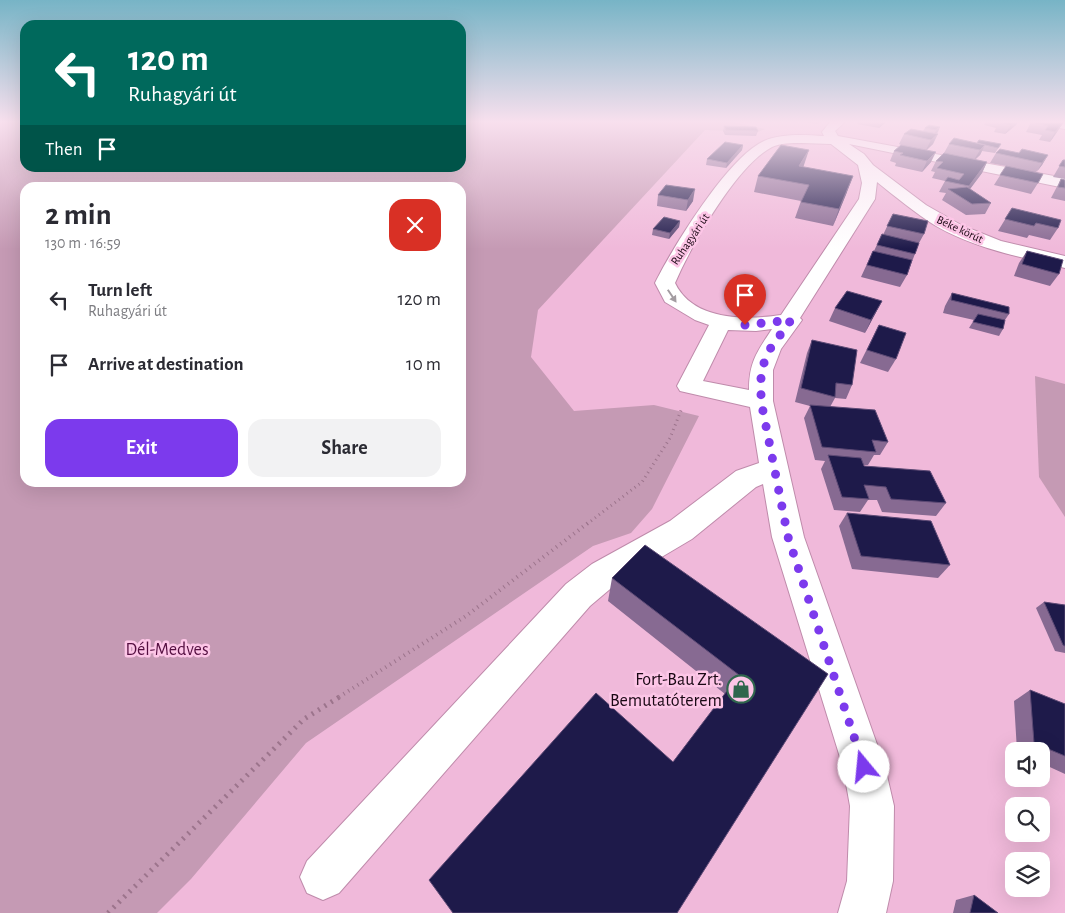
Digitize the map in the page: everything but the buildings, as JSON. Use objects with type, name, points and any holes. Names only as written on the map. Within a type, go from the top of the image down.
[{"type":"street","name":"Ruhagyári út","points":[[746,164],[726,186],[671,267],[665,283],[672,298],[694,313],[720,322],[756,325],[791,320]]},
{"type":"street","points":[[862,913],[870,881],[872,806],[864,767],[788,537],[761,401],[761,370],[770,349],[791,320],[867,199],[869,189],[865,164]]},
{"type":"street","points":[[965,164],[1065,183]]},
{"type":"street","name":"Béke körút","points":[[867,168],[934,217],[954,229],[1016,251],[1065,262]]},
{"type":"street","points":[[720,322],[689,386],[761,401]]},
{"type":"street","points":[[323,877],[578,595],[604,574],[682,530],[746,479],[773,469]]},
{"type":"path","points":[[108,913],[304,719],[466,616],[642,482],[670,438],[689,386]]},
{"type":"green space","name":"Dél-Medves","points":[[0,164],[20,164],[20,172],[466,172],[466,164],[674,164],[538,310],[531,357],[574,411],[654,405],[699,416],[652,509],[631,533],[593,546],[306,743],[191,879],[157,913],[0,913]]},
{"type":"green space","points":[[1035,376],[1065,384],[1065,517],[1039,477]]},
{"type":"place","name":"Fort-Bau Zrt. Bemutatóterem","points":[[741,689]]},
{"type":"route","points":[[745,325],[791,320],[770,349],[761,370],[761,401],[788,537],[805,592],[835,674],[864,767]]}]
